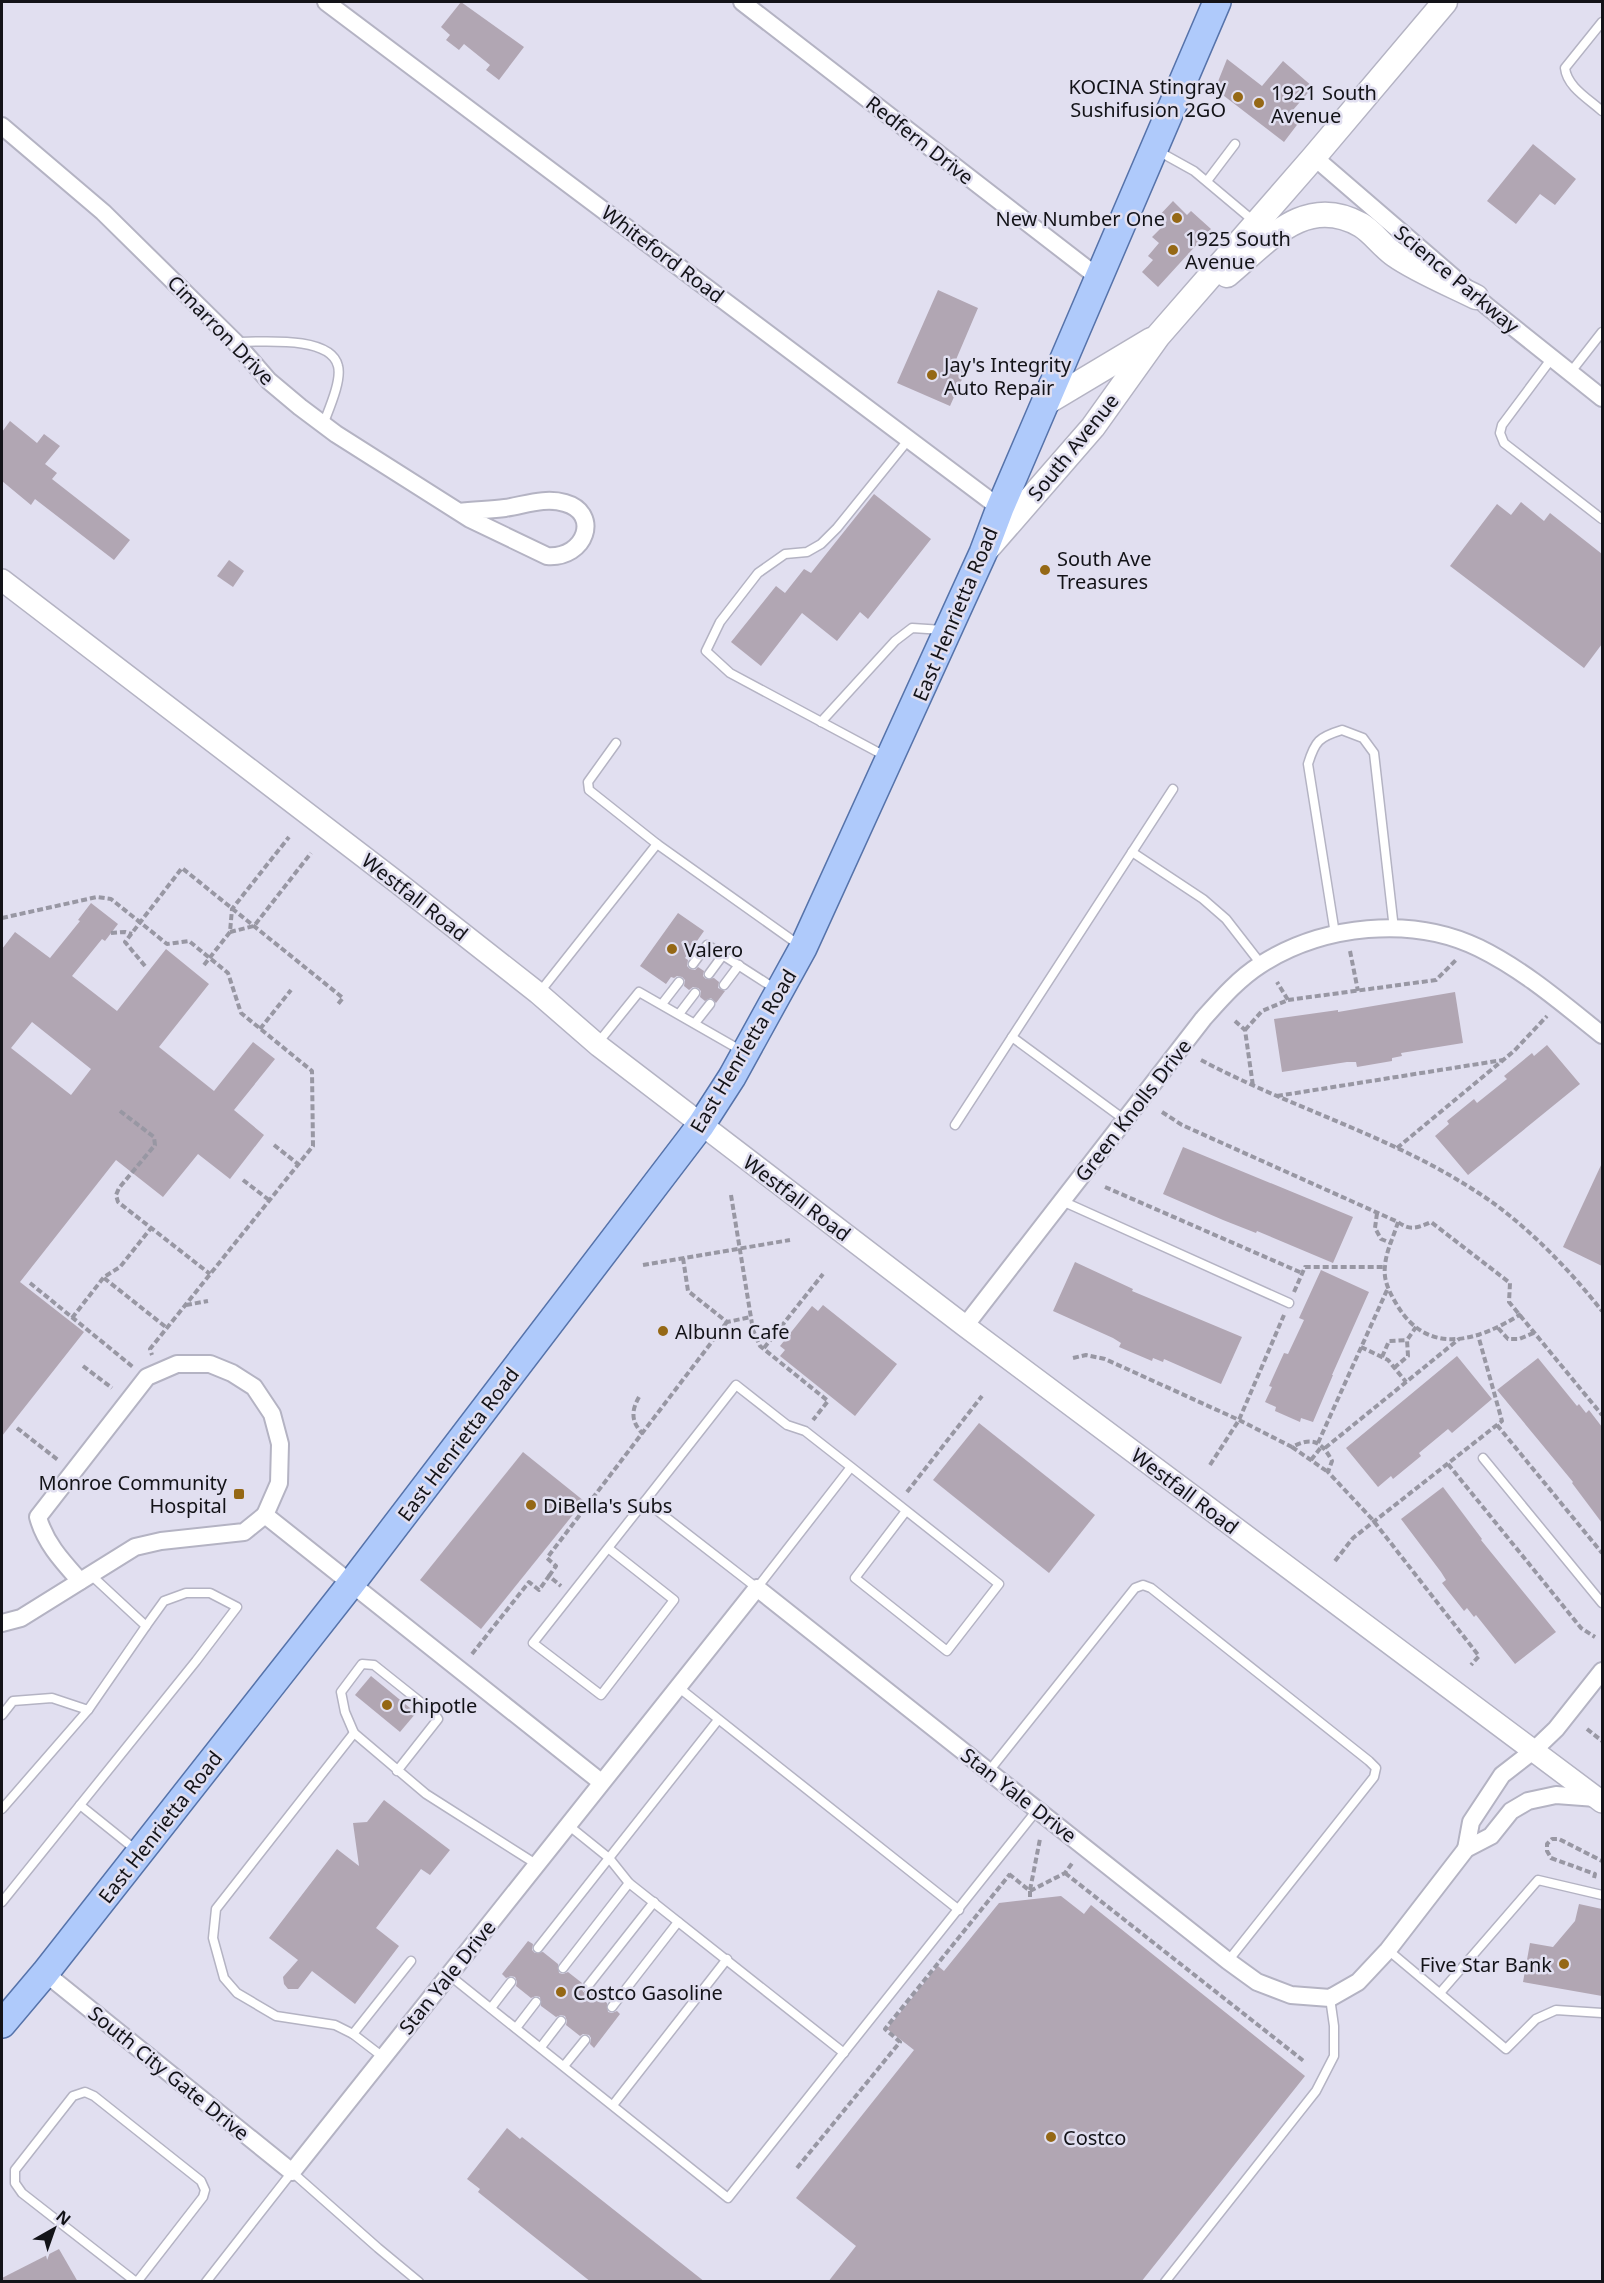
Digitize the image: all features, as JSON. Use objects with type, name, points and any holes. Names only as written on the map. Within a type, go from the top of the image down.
[{"type":"main road","name":"East Henrietta Road","points":[[2,2024],[45,1973],[351,1584],[701,1125],[745,1052],[803,948],[949,630],[1217,2]]},
{"type":"main road","name":"South Avenue","points":[[983,553],[1093,428],[1164,329],[1314,157],[1444,2]]},
{"type":"main road","points":[[1164,329],[1284,225],[1315,214],[1332,213],[1361,225],[1395,256],[1476,297]]},
{"type":"main road","name":"South Avenue","points":[[1044,404],[1164,329]]},
{"type":"street","name":"Whiteford Road","points":[[326,2],[1000,508]]},
{"type":"street","name":"Redfern Drive","points":[[742,2],[1099,278]]},
{"type":"street","name":"Cimarron Drive","points":[[2,126],[103,212],[235,342],[269,381],[323,424],[459,512],[547,556],[560,557],[571,552],[578,546],[585,534],[585,524],[581,513],[573,506],[563,502],[538,502],[505,508],[459,512]]},
{"type":"street","name":"Science Parkway","points":[[1314,157],[1476,297],[1602,398]]},
{"type":"street","name":"Westfall Road","points":[[2,580],[398,883],[701,1125],[965,1326],[1599,1800]]},
{"type":"street","name":"Green Knolls Drive","points":[[965,1326],[1203,1019],[1228,991],[1261,964],[1291,948],[1335,934],[1376,928],[1416,929],[1451,936],[1479,947],[1510,965],[1602,1035]]},
{"type":"street","points":[[2,1623],[21,1618],[86,1578],[135,1547],[161,1541],[244,1532],[266,1515],[279,1483],[280,1444],[272,1414],[254,1387],[232,1373],[210,1364],[177,1364],[147,1377],[38,1517],[42,1532],[63,1563],[86,1578]]},
{"type":"street","points":[[266,1515],[601,1782]]},
{"type":"street","name":"Stan Yale Drive","points":[[292,2172],[757,1588],[1257,1982],[1291,1995],[1330,1998]]},
{"type":"street","points":[[1466,1849],[1471,1822],[1502,1775],[1533,1751],[1556,1729],[1602,1671]]},
{"type":"street","points":[[1330,1998],[1358,1982],[1388,1950],[1466,1849],[1491,1836],[1511,1811],[1528,1801],[1556,1796],[1599,1800]]},
{"type":"street","name":"South City Gate Drive","points":[[45,1973],[292,2172]]},
{"type":"lane","points":[[1602,22],[1565,68],[1566,76],[1571,83],[1602,111]]},
{"type":"lane","points":[[1207,182],[1234,144]]},
{"type":"lane","points":[[1154,149],[1194,171],[1256,223]]},
{"type":"lane","points":[[1570,373],[1602,332]]},
{"type":"lane","points":[[235,342],[296,342],[315,346],[328,352],[338,367],[338,378],[323,424]]},
{"type":"lane","points":[[1552,358],[1502,425],[1500,433],[1504,444],[1602,519]]},
{"type":"lane","points":[[891,759],[730,672],[706,651],[720,622],[758,573],[785,554],[807,552],[821,544],[909,439]]},
{"type":"lane","points":[[821,722],[895,641],[912,628],[949,630]]},
{"type":"lane","points":[[1335,934],[1308,764],[1313,747],[1323,736],[1342,729],[1363,738],[1374,753],[1394,929]]},
{"type":"lane","points":[[616,743],[588,782],[590,790],[657,844],[803,948]]},
{"type":"lane","points":[[955,1125],[1173,789]]},
{"type":"lane","points":[[538,993],[657,844]]},
{"type":"lane","points":[[1132,852],[1203,899],[1226,920],[1261,964]]},
{"type":"lane","points":[[693,963],[707,945],[780,992]]},
{"type":"lane","points":[[709,974],[723,955]]},
{"type":"lane","points":[[724,985],[739,965]]},
{"type":"lane","points":[[662,1004],[679,982]]},
{"type":"lane","points":[[597,1044],[639,992],[745,1052]]},
{"type":"lane","points":[[679,1014],[694,993]]},
{"type":"lane","points":[[695,1023],[710,1004]]},
{"type":"lane","points":[[1012,1037],[1125,1120]]},
{"type":"lane","points":[[1062,1201],[1289,1302]]},
{"type":"lane","points":[[608,1548],[674,1600],[601,1695],[533,1643],[571,1594],[736,1386],[787,1425],[805,1431],[999,1584],[947,1651],[855,1578],[906,1511]]},
{"type":"lane","points":[[1484,1458],[1602,1603]]},
{"type":"lane","points":[[645,1501],[757,1588],[851,1467]]},
{"type":"lane","points":[[86,1578],[146,1626]]},
{"type":"lane","points":[[989,1771],[1135,1588],[1143,1585],[1151,1588],[1342,1739],[1376,1768],[1374,1776],[1228,1961]]},
{"type":"lane","points":[[2,1809],[88,1710],[164,1601],[186,1593],[210,1593],[237,1607],[2,1902]]},
{"type":"lane","points":[[398,1771],[438,1719],[433,1712],[374,1665],[362,1665],[341,1692],[345,1712],[354,1733],[398,1771],[426,1794],[536,1864]]},
{"type":"lane","points":[[678,1687],[959,1910]]},
{"type":"lane","points":[[2,1715],[13,1701],[52,1698],[88,1710]]},
{"type":"lane","points":[[538,1948],[718,1720]]},
{"type":"lane","points":[[354,1733],[216,1909],[213,1938],[224,1978],[237,1994],[276,2016],[335,2025],[353,2034],[383,2057]]},
{"type":"lane","points":[[80,1805],[139,1853]]},
{"type":"lane","points":[[449,1975],[728,2198],[1037,1810]]},
{"type":"lane","points":[[567,1825],[609,1858],[629,1883],[844,2053]]},
{"type":"lane","points":[[1440,1993],[1538,1880],[1602,1895]]},
{"type":"lane","points":[[563,1968],[629,1883]]},
{"type":"lane","points":[[587,1988],[654,1902]]},
{"type":"lane","points":[[612,2007],[678,1922]]},
{"type":"lane","points":[[1388,1950],[1506,2049],[1536,2019],[1556,2010],[1602,2013]]},
{"type":"lane","points":[[613,2105],[727,1959]]},
{"type":"lane","points":[[353,2034],[411,1961]]},
{"type":"lane","points":[[491,2008],[512,1982]]},
{"type":"lane","points":[[1165,2282],[1316,2091],[1334,2056],[1334,2026],[1330,1998]]},
{"type":"lane","points":[[516,2028],[536,2002]]},
{"type":"lane","points":[[540,2047],[561,2021]]},
{"type":"lane","points":[[564,2066],[585,2040]]},
{"type":"lane","points":[[85,2092],[94,2096],[201,2181],[205,2190],[203,2197],[136,2282],[22,2193],[15,2183],[15,2170],[73,2096],[85,2092]]},
{"type":"lane","points":[[206,2282],[292,2172],[419,2282]]},
{"type":"path","points":[[204,965],[230,932],[232,909],[289,837]]},
{"type":"path","points":[[230,932],[254,926],[311,854]]},
{"type":"path","points":[[145,966],[125,942],[182,867],[343,998],[338,1004]]},
{"type":"path","points":[[2,918],[97,897],[111,899],[167,944],[189,941],[228,973],[241,1013],[312,1071],[313,1146],[150,1348],[152,1356]]},
{"type":"path","points":[[111,933],[132,934]]},
{"type":"path","points":[[1350,951],[1358,991]]},
{"type":"path","points":[[1245,1030],[1262,1011],[1288,1000],[1436,980],[1457,958]]},
{"type":"path","points":[[1277,982],[1288,1000]]},
{"type":"path","points":[[260,1029],[291,990]]},
{"type":"path","points":[[1398,1148],[1503,1060],[1547,1016]]},
{"type":"path","points":[[1235,1021],[1245,1030],[1253,1087]]},
{"type":"path","points":[[1201,1060],[1253,1087],[1398,1148],[1478,1192],[1512,1219],[1576,1278],[1602,1311]]},
{"type":"path","points":[[1276,1096],[1503,1060]]},
{"type":"path","points":[[120,1110],[154,1137],[155,1145],[116,1195],[118,1202],[210,1274]]},
{"type":"path","points":[[1162,1112],[1182,1125],[1398,1222],[1406,1228],[1418,1228],[1431,1222],[1510,1282],[1509,1302],[1602,1415]]},
{"type":"path","points":[[274,1144],[298,1164]]},
{"type":"path","points":[[243,1180],[269,1200]]},
{"type":"path","points":[[1106,1187],[1302,1273]]},
{"type":"path","points":[[731,1195],[753,1330],[764,1348],[828,1401],[814,1419],[824,1425]]},
{"type":"path","points":[[1377,1213],[1375,1228],[1381,1239],[1391,1243]]},
{"type":"path","points":[[1398,1222],[1384,1267],[1387,1289],[1405,1319],[1432,1336],[1450,1340],[1478,1335],[1498,1328],[1521,1314]]},
{"type":"path","points":[[72,1318],[104,1277],[120,1267],[150,1228]]},
{"type":"path","points":[[643,1265],[790,1240]]},
{"type":"path","points":[[683,1258],[688,1291],[727,1322]]},
{"type":"path","points":[[1210,1465],[1239,1420],[1305,1267],[1384,1267]]},
{"type":"path","points":[[764,1348],[823,1274]]},
{"type":"path","points":[[104,1277],[167,1328]]},
{"type":"path","points":[[30,1283],[134,1367]]},
{"type":"path","points":[[1311,1460],[1322,1445],[1387,1289]]},
{"type":"path","points":[[185,1305],[208,1301]]},
{"type":"path","points":[[472,1654],[529,1582],[539,1590],[556,1566],[547,1558],[727,1322],[751,1317]]},
{"type":"path","points":[[1394,1368],[1408,1356],[1407,1340],[1416,1327]]},
{"type":"path","points":[[1498,1328],[1508,1339],[1519,1339],[1536,1332]]},
{"type":"path","points":[[1335,1561],[1353,1538],[1373,1521],[1502,1421],[1478,1335]]},
{"type":"path","points":[[1292,1447],[1302,1443],[1322,1445],[1460,1339]]},
{"type":"path","points":[[1382,1357],[1389,1341],[1407,1340]]},
{"type":"path","points":[[1361,1347],[1388,1360],[1406,1382]]},
{"type":"path","points":[[1073,1358],[1086,1355],[1105,1359],[1239,1420],[1292,1447],[1328,1472],[1373,1521],[1479,1656],[1471,1665]]},
{"type":"path","points":[[83,1366],[112,1388]]},
{"type":"path","points":[[899,1485],[907,1492],[982,1396]]},
{"type":"path","points":[[639,1397],[634,1406],[633,1416],[635,1427],[643,1434]]},
{"type":"path","points":[[1497,1425],[1602,1553]]},
{"type":"path","points":[[17,1428],[57,1460]]},
{"type":"path","points":[[1322,1445],[1332,1461],[1328,1472]]},
{"type":"path","points":[[1448,1464],[1581,1628],[1595,1637]]},
{"type":"path","points":[[549,1576],[571,1594]]},
{"type":"path","points":[[1587,1729],[1602,1741]]},
{"type":"path","points":[[1030,1899],[1040,1839]]},
{"type":"path","points":[[1592,1893],[1594,1874],[1551,1858],[1547,1851],[1547,1844],[1552,1839],[1559,1839],[1602,1861]]},
{"type":"path","points":[[1030,1891],[1065,1873],[1085,1847]]},
{"type":"path","points":[[996,1863],[1030,1891]]},
{"type":"path","points":[[1065,1873],[1305,2062]]},
{"type":"path","points":[[798,2168],[900,2042],[885,2029],[1010,1874]]},
{"type":"building","points":[[461,2],[524,47],[499,80],[486,70],[490,65],[464,44],[459,50],[446,40],[450,35],[441,27]]},
{"type":"building","name":"1921 South Avenue","points":[[1227,59],[1262,86],[1283,61],[1313,87],[1293,110],[1303,117],[1284,142],[1215,89]]},
{"type":"building","points":[[1533,144],[1576,179],[1555,205],[1540,194],[1516,224],[1487,201]]},
{"type":"building","name":"1925 South Avenue","points":[[1173,201],[1187,215],[1191,211],[1211,229],[1158,287],[1142,272],[1153,260],[1148,256],[1159,243],[1152,237],[1164,225],[1157,218]]},
{"type":"building","points":[[938,290],[978,308],[955,362],[967,368],[950,406],[897,383]]},
{"type":"building","points":[[10,421],[37,443],[44,434],[60,446],[45,464],[57,473],[52,479],[130,540],[114,560],[35,499],[31,505],[2,481],[2,432]]},
{"type":"building","points":[[874,494],[931,539],[868,619],[860,612],[837,641],[802,613],[761,666],[731,642],[776,586],[785,593],[804,569],[811,573]]},
{"type":"building","points":[[1521,502],[1544,521],[1550,513],[1602,554],[1602,644],[1584,668],[1450,566],[1497,504],[1511,515]]},
{"type":"building","points":[[229,560],[244,571],[233,587],[217,576]]},
{"type":"building","points":[[91,903],[118,924],[105,941],[102,939],[72,976],[117,1011],[166,949],[209,984],[159,1047],[214,1091],[253,1042],[275,1059],[234,1110],[264,1135],[230,1179],[198,1154],[163,1197],[116,1160],[20,1282],[84,1332],[2,1436],[2,949],[15,932],[50,958],[80,921],[78,920]],"holes":[[[32,1022],[91,1069],[71,1095],[11,1048]]]},
{"type":"building","name":"Valero","points":[[678,913],[704,931],[685,958],[688,960],[687,966],[690,969],[695,970],[698,967],[704,971],[703,976],[706,979],[714,978],[719,982],[718,988],[725,991],[716,1003],[711,998],[705,1001],[700,997],[701,991],[698,988],[693,987],[689,990],[684,986],[685,980],[682,977],[671,977],[666,984],[640,966]]},
{"type":"building","points":[[1455,992],[1463,1043],[1401,1053],[1402,1056],[1392,1058],[1392,1061],[1357,1067],[1356,1062],[1347,1062],[1282,1072],[1274,1019],[1338,1010],[1338,1012]]},
{"type":"building","points":[[1547,1045],[1580,1084],[1468,1175],[1435,1136],[1449,1124],[1447,1121],[1474,1099],[1477,1103],[1507,1079],[1504,1076],[1532,1053],[1534,1056]]},
{"type":"building","points":[[1183,1147],[1353,1217],[1333,1263],[1163,1194]]},
{"type":"building","points":[[1602,1163],[1602,1266],[1563,1247]]},
{"type":"building","points":[[1075,1262],[1133,1289],[1132,1291],[1242,1337],[1221,1384],[1164,1359],[1163,1362],[1153,1358],[1152,1361],[1119,1347],[1121,1343],[1113,1338],[1053,1311]]},
{"type":"building","points":[[1321,1270],[1369,1292],[1313,1422],[1301,1418],[1300,1422],[1275,1411],[1276,1407],[1265,1402],[1272,1387],[1269,1386],[1284,1353],[1288,1354],[1304,1320],[1299,1318]]},
{"type":"building","points":[[823,1305],[897,1364],[855,1416],[780,1356],[785,1350],[780,1346],[812,1306],[818,1311]]},
{"type":"building","points":[[1457,1356],[1492,1399],[1452,1433],[1448,1429],[1419,1453],[1421,1456],[1393,1479],[1391,1476],[1378,1487],[1346,1448]]},
{"type":"building","points":[[1538,1358],[1577,1406],[1579,1404],[1586,1413],[1589,1410],[1602,1427],[1602,1523],[1573,1482],[1497,1390]]},
{"type":"building","points":[[979,1423],[1095,1515],[1049,1573],[933,1480]]},
{"type":"building","points":[[523,1452],[584,1501],[481,1629],[420,1580]]},
{"type":"building","points":[[1443,1487],[1481,1540],[1556,1632],[1515,1664],[1476,1615],[1474,1617],[1467,1608],[1464,1611],[1442,1583],[1446,1580],[1441,1572],[1401,1519]]},
{"type":"building","name":"Chipotle","points":[[371,1676],[416,1713],[400,1732],[355,1695]]},
{"type":"building","points":[[384,1800],[450,1850],[430,1875],[421,1869],[376,1928],[399,1946],[355,2004],[312,1971],[298,1989],[288,1989],[283,1977],[298,1960],[269,1938],[337,1849],[359,1866],[353,1823],[367,1822]]},
{"type":"building","name":"Costco","points":[[1061,1896],[1084,1914],[1091,1905],[1305,2076],[1141,2282],[828,2282],[856,2246],[796,2198],[914,2050],[887,2029],[938,1966],[944,1971],[999,1903]]},
{"type":"building","name":"Five Star Bank","points":[[1579,1904],[1602,1909],[1602,1996],[1523,1982],[1530,1943],[1553,1947],[1575,1921]]},
{"type":"building","points":[[528,1941],[533,1944],[532,1950],[535,1953],[543,1952],[558,1964],[559,1973],[568,1972],[582,1983],[583,1992],[592,1991],[607,2003],[608,2012],[617,2011],[620,2014],[594,2048],[590,2044],[589,2035],[580,2036],[566,2025],[565,2016],[556,2017],[541,2006],[540,1997],[531,1998],[516,1986],[515,1977],[506,1978],[502,1974]]},
{"type":"building","points":[[507,2128],[520,2139],[522,2137],[705,2282],[591,2282],[478,2192],[480,2189],[467,2179]]},
{"type":"building","points":[[59,2249],[78,2282],[2,2282],[2,2278]]},
{"type":"place","name":"KOCINA Stingray Sushifusion 2GO","points":[[1238,97]]},
{"type":"place","name":"1921 South Avenue","points":[[1259,103]]},
{"type":"place","name":"New Number One","points":[[1177,218]]},
{"type":"place","name":"1925 South Avenue","points":[[1173,250]]},
{"type":"place","name":"Jay's Integrity Auto Repair","points":[[932,375]]},
{"type":"place","name":"South Ave Treasures","points":[[1045,570]]},
{"type":"place","name":"Valero","points":[[672,949]]},
{"type":"place","name":"Albunn Cafe","points":[[663,1331]]},
{"type":"place","name":"Monroe Community Hospital","points":[[239,1494]]},
{"type":"place","name":"DiBella's Subs","points":[[531,1505]]},
{"type":"place","name":"Chipotle","points":[[387,1705]]},
{"type":"place","name":"Five Star Bank","points":[[1564,1964]]},
{"type":"place","name":"Costco Gasoline","points":[[561,1992]]},
{"type":"place","name":"Costco","points":[[1051,2137]]}]
